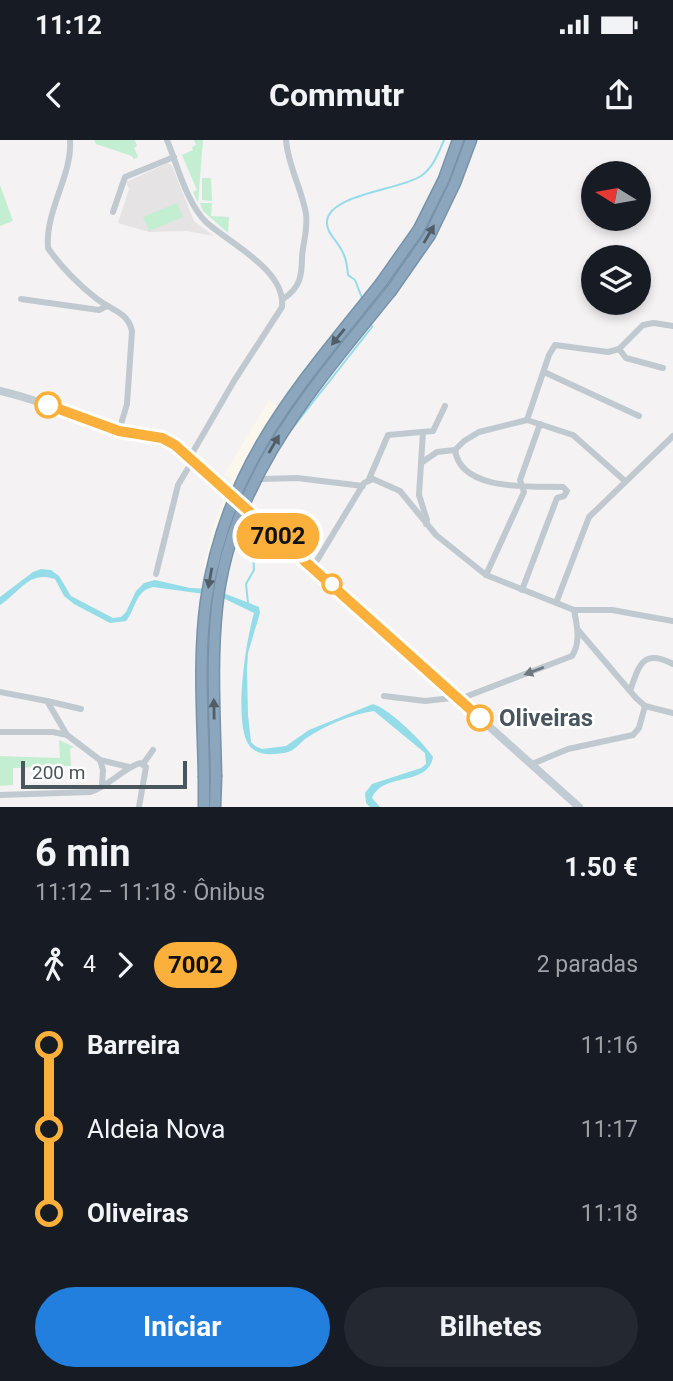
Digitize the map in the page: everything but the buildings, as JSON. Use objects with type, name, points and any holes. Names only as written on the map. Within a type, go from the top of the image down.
[{"type":"highway","points":[[204,807],[202,663],[206,604],[214,559],[226,516],[271,425],[381,283],[419,229],[444,179],[458,140]]},
{"type":"highway","points":[[215,807],[213,663],[217,605],[237,521],[256,476],[281,431],[391,291],[430,235],[456,183],[471,140]]},
{"type":"main road","points":[[0,391],[31,399],[119,431],[169,441],[579,807]]},
{"type":"street","points":[[70,140],[70,156],[55,200],[48,248],[96,298],[123,315],[130,323],[132,331],[128,404],[119,431]]},
{"type":"street","points":[[156,574],[178,485],[234,381],[282,307],[283,299],[276,285],[254,257],[230,241],[198,213],[167,140]]},
{"type":"street","points":[[283,299],[293,291],[302,276],[302,254],[307,234],[306,211],[286,140]]},
{"type":"street","points":[[113,212],[125,177],[174,157]]},
{"type":"street","points":[[21,299],[99,310],[107,306]]},
{"type":"street","points":[[527,420],[555,345],[608,352],[619,349],[643,325],[654,323],[673,326]]},
{"type":"street","points":[[619,349],[626,358],[663,368]]},
{"type":"street","points":[[544,372],[639,416]]},
{"type":"street","points":[[313,567],[369,479],[388,435],[433,431],[445,406]]},
{"type":"street","points":[[421,463],[437,452],[456,450],[464,441],[480,432],[527,420],[573,435],[625,481]]},
{"type":"street","points":[[486,575],[524,492],[520,480],[540,424]]},
{"type":"street","points":[[423,432],[419,495],[426,524]]},
{"type":"street","points":[[556,603],[589,517],[673,436]]},
{"type":"street","points":[[422,441],[437,452]]},
{"type":"street","points":[[456,450],[459,464],[471,476],[505,485],[563,488],[567,491],[564,496],[557,498],[522,590]]},
{"type":"street","points":[[262,479],[293,478],[363,486]]},
{"type":"street","points":[[369,479],[378,480],[400,491],[436,535],[486,575],[574,610],[612,610],[673,621]]},
{"type":"street","points":[[462,702],[466,697],[572,656],[578,630],[574,610]]},
{"type":"street","points":[[578,630],[645,706],[673,713]]},
{"type":"street","points":[[630,691],[642,662],[648,657],[656,656],[673,663]]},
{"type":"street","points":[[0,692],[81,709]]},
{"type":"street","points":[[384,696],[425,701],[452,698],[454,695]]},
{"type":"street","points":[[47,701],[67,735],[100,760],[129,767]]},
{"type":"street","points":[[532,764],[568,748],[633,734],[639,728],[645,706]]},
{"type":"street","points":[[0,733],[53,732],[67,735]]},
{"type":"street","points":[[0,795],[90,792],[129,767],[143,764],[153,750]]},
{"type":"street","points":[[100,760],[103,770],[102,785]]},
{"type":"street","points":[[139,807],[146,767],[143,764]]},
{"type":"shaded area","points":[[168,163],[172,166],[194,221],[214,236],[187,231],[149,232],[118,223],[129,189],[126,182]]},
{"type":"shaded area","points":[[269,400],[297,420],[270,458],[250,504],[229,573],[203,568],[215,522],[232,479],[224,475]]},
{"type":"green space","points":[[94,140],[135,140],[137,146],[134,148],[138,157],[134,159],[96,144]]},
{"type":"green space","points":[[194,140],[203,140],[198,203],[193,192],[197,190],[182,155],[193,150],[192,147],[196,145]]},
{"type":"green space","points":[[202,178],[211,178],[212,201],[202,200]]},
{"type":"green space","points":[[0,185],[13,221],[0,226]]},
{"type":"green space","points":[[177,203],[183,217],[149,231],[143,217]]},
{"type":"green space","points":[[200,203],[212,203],[211,216],[229,217],[228,233],[203,211]]},
{"type":"green space","points":[[59,740],[74,747],[70,749],[71,766],[13,768],[13,785],[0,786],[0,756],[60,758]]},
{"type":"water","points":[[41,569],[51,570],[59,576],[71,596],[113,618],[121,617],[126,612],[136,591],[144,583],[155,580],[190,588],[213,589],[259,607],[260,613],[248,653],[247,669],[248,715],[251,742],[255,746],[262,749],[286,746],[309,730],[373,704],[397,719],[422,743],[433,757],[429,766],[423,772],[377,790],[372,798],[380,807],[370,807],[366,803],[365,793],[372,784],[426,764],[425,753],[374,711],[329,725],[288,752],[257,752],[249,745],[244,734],[241,700],[245,661],[254,613],[219,596],[153,587],[139,596],[126,621],[110,623],[74,604],[64,596],[55,579],[46,577],[31,580],[0,605],[0,597]]},
{"type":"waterway","points":[[362,298],[355,280],[348,275],[343,252],[328,229],[327,221],[331,212],[353,199],[421,176],[438,155],[444,140]]},
{"type":"waterway","points":[[291,430],[372,327],[371,324]]},
{"type":"waterway","points":[[248,603],[246,584],[254,570],[251,519]]},
{"type":"bus line","name":"7002","points":[[48,405],[119,431],[162,438],[175,445],[480,718]]},
{"type":"place","name":"Oliveiras","points":[[480,718]]}]
